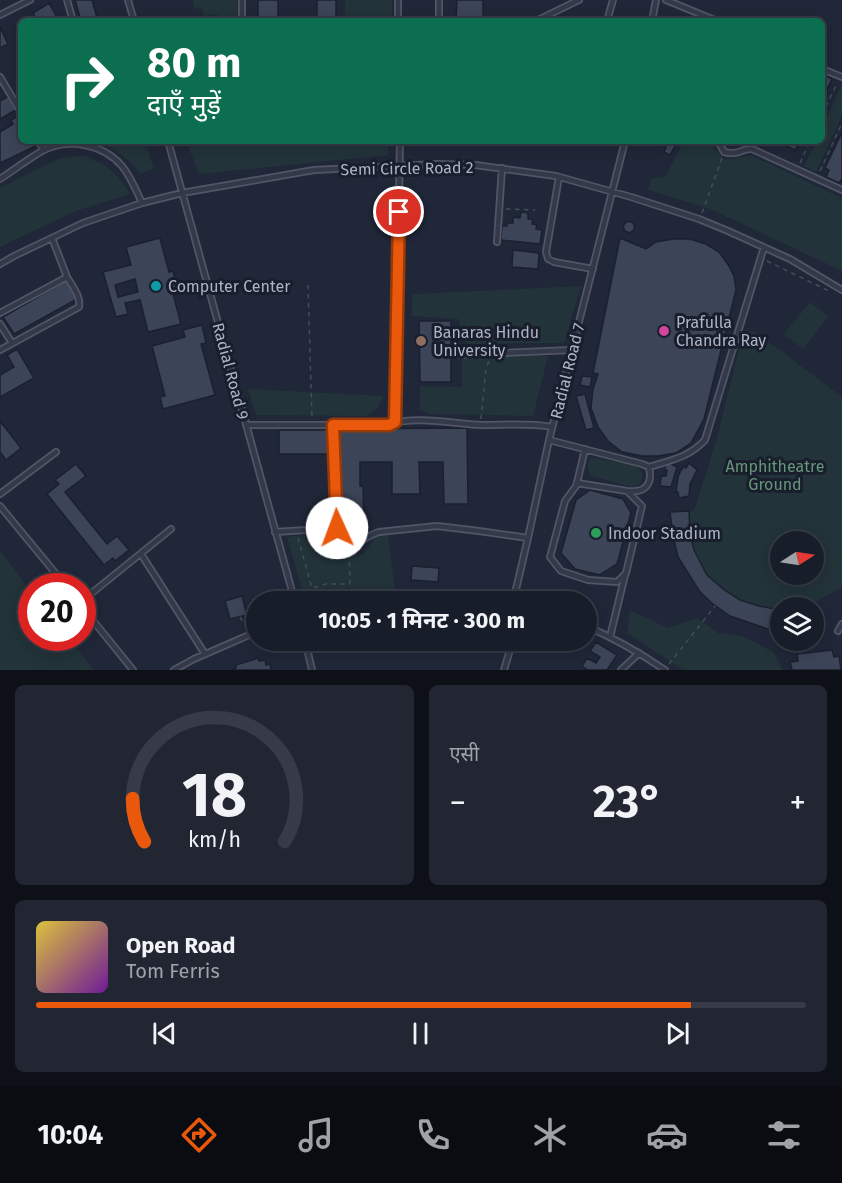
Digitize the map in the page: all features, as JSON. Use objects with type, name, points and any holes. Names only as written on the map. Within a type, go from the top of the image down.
[{"type":"lane","points":[[0,15],[30,0]]},
{"type":"lane","points":[[67,0],[72,18]]},
{"type":"lane","points":[[128,0],[133,18]]},
{"type":"lane","points":[[242,0],[242,18]]},
{"type":"lane","points":[[398,0],[398,18]]},
{"type":"lane","points":[[438,0],[439,18]]},
{"type":"lane","points":[[542,18],[579,0]]},
{"type":"lane","points":[[610,18],[613,0]]},
{"type":"lane","points":[[653,18],[656,0]]},
{"type":"lane","points":[[666,0],[704,18]]},
{"type":"lane","points":[[825,70],[841,77]]},
{"type":"lane","points":[[0,77],[18,107]]},
{"type":"lane","points":[[40,144],[44,150]]},
{"type":"lane","points":[[0,179],[44,150],[60,144]]},
{"type":"lane","points":[[90,144],[122,165],[142,202]]},
{"type":"lane","name":"Radial Road 9","points":[[169,144],[292,591]]},
{"type":"lane","points":[[395,422],[400,144]]},
{"type":"lane","name":"Radial Road 7","points":[[516,591],[552,427],[624,144]]},
{"type":"lane","points":[[720,144],[724,152],[731,154],[752,149],[842,190]]},
{"type":"lane","name":"Semi Circle Road 2","points":[[0,264],[83,223],[142,202],[182,193],[314,171],[437,164],[475,165],[559,177],[699,219],[790,259],[842,290]]},
{"type":"lane","points":[[497,242],[502,168]]},
{"type":"lane","points":[[559,177],[546,252],[549,259],[554,262],[593,269]]},
{"type":"lane","points":[[0,350],[79,307],[80,303],[52,238]]},
{"type":"lane","points":[[549,440],[649,467],[686,456],[697,449],[705,440],[764,247]]},
{"type":"lane","points":[[0,313],[67,277]]},
{"type":"lane","points":[[0,324],[12,343]]},
{"type":"lane","points":[[458,355],[572,350]]},
{"type":"lane","points":[[246,425],[389,425],[412,420],[481,424],[538,424],[552,427]]},
{"type":"lane","points":[[333,425],[337,528],[340,537],[348,544],[360,542],[379,532],[437,526],[528,538]]},
{"type":"lane","points":[[585,449],[577,483],[565,501],[550,557],[561,571],[588,580],[617,582],[626,573]]},
{"type":"lane","points":[[0,494],[56,452]]},
{"type":"lane","points":[[577,483],[634,492],[648,485],[651,475],[649,467]]},
{"type":"lane","points":[[610,637],[642,506],[627,491]]},
{"type":"lane","points":[[0,506],[55,573]]},
{"type":"lane","points":[[96,590],[171,528]]},
{"type":"lane","points":[[275,532],[337,528]]},
{"type":"lane","points":[[141,554],[205,654]]},
{"type":"lane","points":[[96,624],[133,670]]},
{"type":"lane","points":[[838,631],[842,624]]},
{"type":"lane","points":[[597,631],[639,653],[664,670]]},
{"type":"lane","points":[[174,670],[246,635]]},
{"type":"lane","points":[[308,651],[312,670]]},
{"type":"lane","points":[[504,670],[510,651]]},
{"type":"lane","points":[[621,670],[639,653]]},
{"type":"path","points":[[825,109],[841,77]]},
{"type":"path","points":[[817,178],[842,123]]},
{"type":"path","points":[[797,169],[809,144]]},
{"type":"path","points":[[699,219],[724,152]]},
{"type":"path","points":[[499,209],[535,210]]},
{"type":"path","points":[[761,258],[832,292]]},
{"type":"path","points":[[308,285],[313,425]]},
{"type":"path","points":[[481,424],[486,368],[492,353]]},
{"type":"path","points":[[296,531],[312,588],[326,584],[350,584],[348,544]]},
{"type":"path","points":[[664,670],[715,606]]},
{"type":"path","points":[[240,617],[246,628]]},
{"type":"green space","points":[[193,0],[237,0],[238,18],[218,18],[217,14],[204,16],[201,8],[194,9]]},
{"type":"green space","points":[[345,0],[392,0],[392,18],[345,18]]},
{"type":"green space","points":[[842,84],[842,115],[816,172],[804,166],[815,144],[825,144],[825,121]]},
{"type":"green space","points":[[100,144],[146,144],[154,169],[140,173],[113,149]]},
{"type":"green space","points":[[187,144],[388,144],[388,155],[199,174]]},
{"type":"green space","points":[[682,144],[712,144],[724,159],[751,155],[842,198],[842,271],[713,210],[648,190],[651,179],[665,177]]},
{"type":"green space","points":[[85,156],[111,170],[130,194],[76,211],[0,247],[0,188],[60,158]]},
{"type":"green space","points":[[581,286],[564,343],[467,344],[458,319],[411,316],[413,294]]},
{"type":"green space","points":[[810,302],[828,317],[803,349],[784,334]]},
{"type":"green space","name":"Amphitheatre Ground","points":[[745,332],[757,333],[842,397],[842,587],[824,597],[770,597],[770,629],[730,616],[700,592],[678,557],[670,512],[694,511],[717,438]]},
{"type":"green space","points":[[462,356],[548,356],[533,416],[429,414],[420,410],[420,386],[462,387]]},
{"type":"green space","points":[[248,389],[383,396],[378,408],[367,416],[256,415]]},
{"type":"green space","points":[[589,459],[635,465],[642,474],[639,485],[632,487],[591,476],[588,464]]},
{"type":"green space","points":[[330,532],[338,545],[349,555],[363,554],[378,535],[388,534],[395,591],[302,591],[287,537]]},
{"type":"green space","points":[[0,551],[18,574],[18,651],[79,651],[94,670],[0,670]]},
{"type":"green space","points":[[630,610],[668,628],[697,618],[718,633],[742,636],[774,652],[782,670],[683,670],[627,633]]},
{"type":"building","points":[[75,0],[92,0],[97,18],[80,18]]},
{"type":"building","points":[[258,0],[278,0],[278,18],[258,18]]},
{"type":"building","points":[[317,0],[336,0],[336,18],[317,18]]},
{"type":"building","points":[[457,0],[483,0],[483,18],[456,18]]},
{"type":"building","points":[[49,3],[57,18],[36,18],[33,13]]},
{"type":"building","points":[[0,27],[8,44],[0,48]]},
{"type":"building","points":[[825,76],[832,79],[825,93]]},
{"type":"building","points":[[11,95],[18,109],[0,119],[0,101]]},
{"type":"building","points":[[16,117],[18,120],[18,144],[40,144],[0,163],[0,132],[13,124],[11,120]]},
{"type":"building","points":[[842,132],[842,180],[839,183],[826,177],[829,170],[825,168]]},
{"type":"building","points":[[660,144],[676,144],[670,155],[664,152],[666,147]]},
{"type":"building","points":[[782,144],[798,144],[795,150]]},
{"type":"building","points":[[521,212],[528,213],[528,219],[533,220],[532,224],[537,225],[536,229],[542,230],[540,244],[501,240],[502,226],[513,223],[513,217],[520,218]]},
{"type":"building","points":[[629,221],[635,227],[629,233],[623,227]]},
{"type":"building","name":"Computer Center","points":[[160,238],[169,272],[173,271],[177,288],[172,290],[181,324],[148,332],[140,300],[125,303],[128,314],[116,317],[103,272],[131,265],[126,247]],"holes":[[[135,279],[138,292],[118,297],[115,285]]]},
{"type":"building","name":"Prafulla Chandra Ray","points":[[620,238],[646,249],[656,242],[673,239],[690,239],[706,244],[719,252],[734,276],[736,290],[704,419],[691,443],[676,453],[642,456],[622,452],[608,441],[598,427],[591,408],[593,389],[598,374],[593,373]]},
{"type":"building","points":[[513,250],[539,253],[538,269],[512,267]]},
{"type":"building","points":[[67,280],[77,299],[14,334],[3,317]]},
{"type":"building","points":[[419,321],[451,321],[451,382],[420,382]]},
{"type":"building","points":[[202,325],[206,343],[201,344],[215,395],[163,409],[160,397],[165,396],[152,346],[185,337],[183,330]]},
{"type":"building","points":[[17,349],[34,378],[0,397],[0,375],[14,367],[7,355]]},
{"type":"building","points":[[582,376],[592,377],[590,387],[580,385]]},
{"type":"building","points":[[585,394],[594,428],[586,430],[576,396]]},
{"type":"building","points":[[0,421],[21,448],[6,460],[0,452]]},
{"type":"building","points":[[467,428],[468,504],[444,504],[443,462],[419,462],[420,494],[392,494],[392,462],[360,462],[364,528],[358,529],[358,535],[347,535],[347,528],[341,528],[340,429]]},
{"type":"building","points":[[279,430],[330,430],[330,454],[279,454]]},
{"type":"building","points":[[667,462],[677,467],[671,487],[660,486],[661,476],[666,476],[667,470],[664,470]]},
{"type":"building","points":[[689,463],[697,470],[690,484],[689,496],[679,498],[676,492],[678,477],[681,470]]},
{"type":"building","points":[[76,464],[86,476],[65,492],[107,544],[117,536],[129,550],[115,561],[113,558],[104,565],[47,494],[59,484],[55,480]]},
{"type":"building","name":"Indoor Stadium","points":[[590,490],[623,499],[631,513],[617,564],[600,575],[575,569],[561,553],[576,500]]},
{"type":"building","points":[[689,511],[690,533],[694,550],[707,575],[740,600],[770,608],[770,629],[730,616],[700,592],[678,557],[670,512]]},
{"type":"building","points":[[412,566],[439,568],[438,582],[411,580]]},
{"type":"building","points":[[242,596],[246,615],[230,619],[225,601]]},
{"type":"building","points":[[597,643],[617,655],[607,670],[588,670],[582,666],[587,658],[596,663],[600,657],[590,651],[597,651]]},
{"type":"building","points":[[832,650],[834,657],[839,656],[841,670],[792,670],[790,662],[798,661],[797,654]]},
{"type":"building","points":[[258,658],[259,661],[265,660],[266,665],[270,664],[271,670],[232,670],[236,668],[236,665]]},
{"type":"place","name":"Computer Center","points":[[156,286]]},
{"type":"place","name":"Prafulla Chandra Ray","points":[[664,331]]},
{"type":"place","name":"Banaras Hindu University","points":[[421,341]]},
{"type":"place","name":"Indoor Stadium","points":[[596,533]]},
{"type":"route","points":[[337,528],[333,425],[389,425],[395,422],[399,212]]}]
